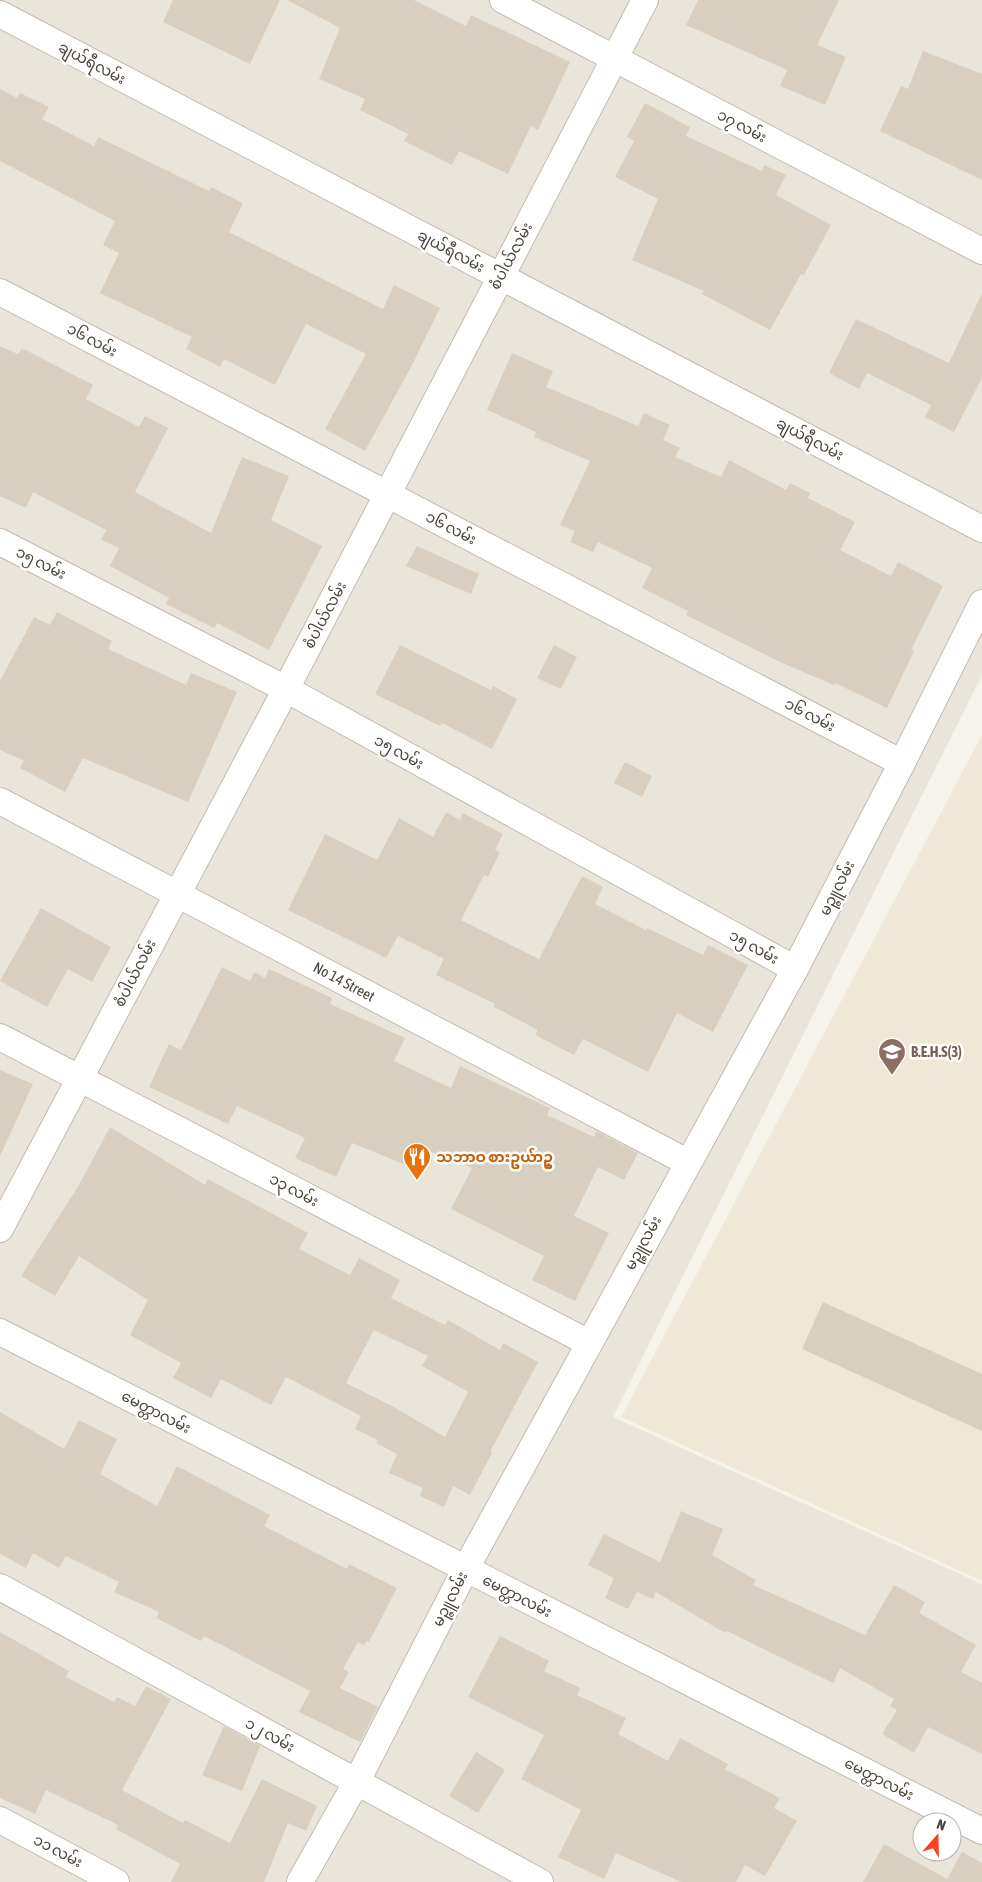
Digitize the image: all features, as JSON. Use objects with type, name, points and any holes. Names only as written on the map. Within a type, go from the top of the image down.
[{"type":"street","name":"၁၇ လမ်း","points":[[503,0],[982,251]]},
{"type":"street","name":"စံပါယ်လမ်း","points":[[0,1229],[81,1079],[176,894],[388,495],[499,277],[645,0]]},
{"type":"street","name":"ချယ်ရီလမ်း","points":[[0,14],[982,529]]},
{"type":"street","name":"၁၆ လမ်း","points":[[0,292],[902,763]]},
{"type":"street","name":"၁၅ လမ်း","points":[[0,542],[286,689],[795,969]]},
{"type":"street","name":"မဉ္ဇူလမ်း","points":[[300,1882],[356,1783],[465,1570],[687,1162],[795,969],[902,763],[982,602]]},
{"type":"street","name":"No 14 Street","points":[[0,801],[687,1162]]},
{"type":"street","name":"၁၃ လမ်း","points":[[0,1036],[589,1344]]},
{"type":"street","name":"မေတ္တာလမ်း","points":[[0,1332],[465,1570],[982,1831]]},
{"type":"street","name":"၁၂ လမ်း","points":[[0,1587],[540,1882]]},
{"type":"street","name":"၁၁ လမ်း","points":[[0,1820],[116,1882]]},
{"type":"shaded area","points":[[0,0],[982,0],[982,675],[613,1417],[982,1584],[982,1882],[0,1882]]},
{"type":"shaded area","name":"B.E.H.S(3)","points":[[982,735],[982,1581],[621,1417]]},
{"type":"building","points":[[173,0],[280,0],[250,64],[163,22]]},
{"type":"building","points":[[287,0],[414,0],[466,26],[471,15],[570,62],[538,130],[531,126],[508,174],[459,151],[452,165],[404,141],[408,134],[360,110],[365,99],[319,79],[340,28]]},
{"type":"building","points":[[698,0],[839,0],[817,45],[846,57],[825,105],[780,86],[787,70],[686,25]]},
{"type":"building","points":[[923,51],[982,74],[982,180],[880,131],[901,86],[908,89]]},
{"type":"building","points":[[0,89],[17,98],[20,93],[49,107],[42,119],[94,146],[98,137],[209,191],[211,187],[243,203],[229,232],[383,309],[394,285],[440,308],[411,367],[365,451],[325,429],[366,354],[306,324],[275,385],[224,359],[220,367],[186,349],[192,337],[100,293],[119,253],[103,245],[115,221],[0,161]]},
{"type":"building","points":[[645,103],[690,127],[686,136],[762,171],[764,165],[786,175],[776,195],[831,225],[804,275],[801,274],[770,330],[702,294],[704,291],[632,260],[658,199],[615,177],[634,141],[627,137]]},
{"type":"building","points":[[982,293],[982,378],[954,432],[925,417],[931,405],[867,373],[859,389],[829,373],[856,319],[949,363]]},
{"type":"building","points":[[0,346],[18,354],[22,348],[93,385],[86,399],[139,427],[145,416],[168,428],[135,492],[211,533],[242,457],[289,476],[271,520],[322,546],[269,650],[217,623],[214,628],[166,604],[169,598],[110,566],[119,548],[101,540],[106,530],[33,492],[26,508],[0,496]]},
{"type":"building","points":[[512,353],[553,371],[546,387],[638,426],[644,413],[670,425],[663,440],[680,448],[675,457],[721,477],[729,460],[786,490],[790,483],[810,493],[808,498],[855,522],[840,550],[891,576],[898,562],[943,586],[911,650],[914,651],[887,708],[835,683],[834,685],[782,663],[686,615],[688,611],[642,588],[652,568],[598,542],[593,552],[570,542],[575,531],[560,525],[590,461],[534,437],[536,432],[487,410]]},
{"type":"building","points":[[417,546],[479,574],[471,594],[406,566]]},
{"type":"building","points":[[57,612],[112,641],[108,649],[186,685],[191,673],[237,692],[188,802],[83,758],[65,792],[20,768],[24,761],[0,750],[0,681],[34,617],[50,625]]},
{"type":"building","points":[[400,645],[491,690],[493,686],[517,699],[492,749],[442,723],[440,726],[375,694]]},
{"type":"building","points":[[554,645],[577,657],[561,689],[537,678]]},
{"type":"building","points":[[625,762],[652,776],[642,797],[614,783]]},
{"type":"building","points":[[446,812],[460,820],[463,813],[503,834],[495,850],[500,852],[488,877],[484,875],[461,920],[539,959],[582,876],[603,887],[595,904],[646,930],[647,928],[703,955],[708,945],[748,965],[713,1032],[677,1013],[648,1072],[583,1039],[574,1055],[535,1035],[538,1030],[494,1007],[495,1004],[436,975],[444,959],[398,936],[386,958],[288,910],[325,834],[377,860],[399,818],[433,837]]},
{"type":"building","points":[[41,908],[111,947],[92,982],[68,969],[47,1007],[0,981]]},
{"type":"building","points":[[222,967],[250,981],[254,972],[265,978],[269,969],[332,998],[330,1004],[405,1038],[394,1061],[451,1088],[460,1066],[550,1108],[547,1115],[594,1137],[596,1131],[638,1153],[624,1180],[598,1167],[574,1216],[609,1233],[575,1301],[532,1280],[544,1256],[451,1209],[472,1168],[419,1147],[411,1167],[352,1143],[336,1177],[295,1158],[305,1138],[237,1106],[228,1124],[149,1087],[169,1044],[181,1050]]},
{"type":"building","points":[[0,1070],[33,1084],[0,1156]]},
{"type":"building","points":[[110,1127],[205,1185],[208,1179],[308,1233],[299,1249],[350,1275],[359,1258],[400,1280],[391,1298],[445,1325],[448,1320],[500,1350],[503,1343],[538,1362],[490,1452],[492,1453],[470,1495],[453,1486],[444,1507],[420,1496],[423,1488],[389,1473],[397,1454],[376,1443],[378,1440],[355,1429],[361,1416],[286,1377],[271,1405],[221,1379],[211,1398],[173,1378],[181,1363],[130,1335],[148,1300],[79,1256],[55,1296],[21,1276],[79,1185]],"holes":[[[374,1330],[428,1356],[422,1366],[468,1392],[445,1437],[392,1406],[346,1383]]]},
{"type":"building","points":[[823,1302],[982,1374],[982,1431],[802,1349]]},
{"type":"building","points":[[0,1412],[64,1449],[79,1420],[117,1439],[100,1474],[157,1506],[177,1466],[270,1515],[264,1526],[347,1569],[349,1564],[397,1588],[369,1642],[366,1641],[364,1645],[358,1642],[343,1669],[349,1672],[340,1688],[378,1707],[360,1742],[299,1712],[310,1691],[204,1636],[201,1641],[156,1618],[159,1612],[114,1592],[119,1582],[66,1556],[59,1568],[33,1553],[26,1568],[0,1554]]},
{"type":"building","points":[[681,1511],[723,1529],[712,1555],[756,1580],[753,1585],[865,1635],[894,1585],[925,1602],[919,1613],[976,1645],[961,1672],[982,1683],[982,1754],[928,1727],[914,1753],[882,1734],[897,1710],[890,1706],[894,1699],[840,1668],[833,1683],[727,1631],[725,1633],[656,1592],[653,1599],[637,1592],[628,1609],[605,1598],[614,1578],[588,1565],[604,1534],[660,1562]]},
{"type":"building","points":[[0,1632],[69,1671],[66,1677],[114,1702],[117,1697],[135,1706],[146,1686],[171,1699],[122,1790],[183,1823],[185,1820],[230,1843],[262,1779],[317,1806],[306,1831],[288,1823],[264,1882],[171,1882],[180,1864],[116,1829],[118,1825],[46,1790],[35,1814],[0,1798]]},
{"type":"building","points":[[500,1636],[549,1661],[544,1671],[580,1688],[577,1695],[626,1718],[618,1734],[668,1761],[680,1738],[728,1764],[725,1769],[780,1798],[774,1808],[797,1821],[765,1876],[745,1865],[736,1882],[681,1882],[616,1853],[604,1879],[558,1857],[581,1810],[521,1779],[544,1735],[468,1697]]},
{"type":"building","points":[[224,1726],[260,1746],[242,1791],[202,1775]]},
{"type":"building","points":[[476,1752],[505,1770],[478,1813],[449,1796]]},
{"type":"building","points":[[884,1844],[912,1860],[912,1862],[916,1862],[947,1879],[956,1862],[962,1862],[962,1852],[982,1863],[982,1882],[863,1882]]},
{"type":"place","name":"B.E.H.S(3)","points":[[892,1076]]},
{"type":"place","name":"သဘာဝ စားဥယ်ာဥ္","points":[[417,1181]]}]
